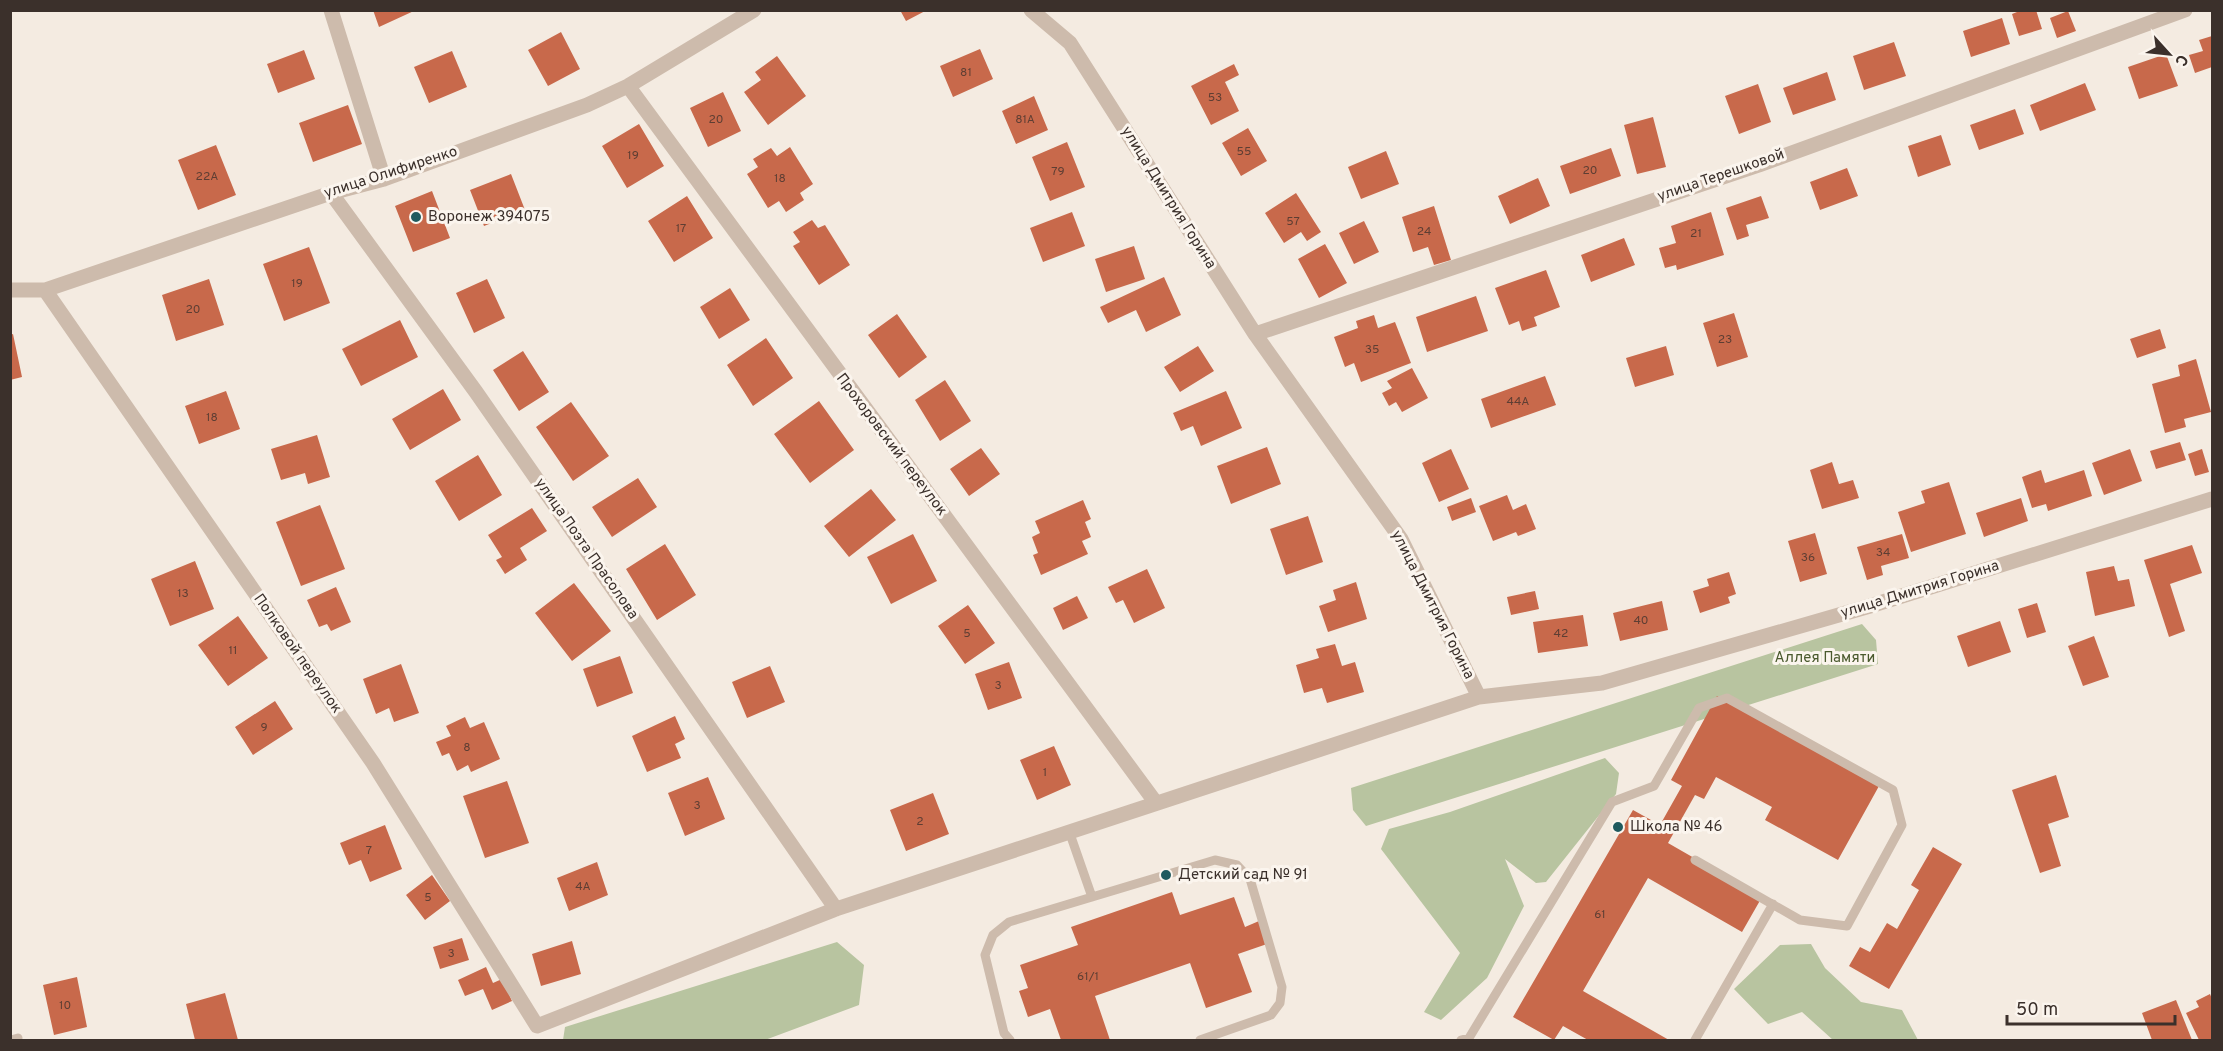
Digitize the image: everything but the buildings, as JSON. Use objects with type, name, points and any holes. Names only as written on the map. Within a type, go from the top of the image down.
[{"type":"street","points":[[331,10],[384,179]]},
{"type":"street","name":"улица Олифиренко","points":[[10,290],[45,290],[331,193],[384,179],[587,105],[628,86],[754,10]]},
{"type":"street","name":"улица Дмитрия Горина","points":[[1031,10],[1070,43],[1255,334],[1401,539],[1479,697],[1602,683],[1870,606],[2212,499]]},
{"type":"street","name":"улица Терешковой","points":[[1255,334],[1759,165],[2185,10]]},
{"type":"street","name":"Прохоровский переулок","points":[[628,86],[1156,802]]},
{"type":"street","name":"улица Поэта Прасолова","points":[[331,193],[476,392],[836,909]]},
{"type":"street","name":"Полковой переулок","points":[[45,290],[373,762],[537,1026],[836,909]]},
{"type":"street","points":[[836,909],[1479,697]]},
{"type":"lane","points":[[1468,1040],[1612,802],[1654,786],[1699,708],[1727,698],[1893,790],[1902,825],[1846,926],[1800,920],[1695,860]]},
{"type":"lane","points":[[1068,831],[1092,897]]},
{"type":"lane","points":[[1010,1041],[1004,1033],[985,956],[993,935],[1009,922],[1215,860],[1237,866],[1250,879],[1282,987],[1280,1003],[1271,1015],[1200,1041]]},
{"type":"lane","points":[[1695,1041],[1773,904]]},
{"type":"green space","name":"Аллея Памяти","points":[[1862,624],[1876,640],[1878,664],[1366,826],[1353,810],[1351,788]]},
{"type":"green space","points":[[1605,758],[1619,773],[1616,794],[1546,882],[1536,883],[1505,859],[1524,906],[1487,978],[1441,1020],[1424,1012],[1460,953],[1381,849],[1389,829],[1450,812]]},
{"type":"green space","points":[[837,942],[864,965],[859,1005],[765,1040],[563,1040],[565,1027]]},
{"type":"green space","points":[[1811,944],[1825,968],[1861,1002],[1902,1010],[1918,1040],[1833,1040],[1802,1012],[1768,1024],[1734,989],[1780,945]]},
{"type":"place","name":"Воронеж 394075","points":[[416,217]]},
{"type":"place","name":"Школа № 46","points":[[1618,827]]},
{"type":"place","name":"Детский сад № 91","points":[[1166,875]]}]
